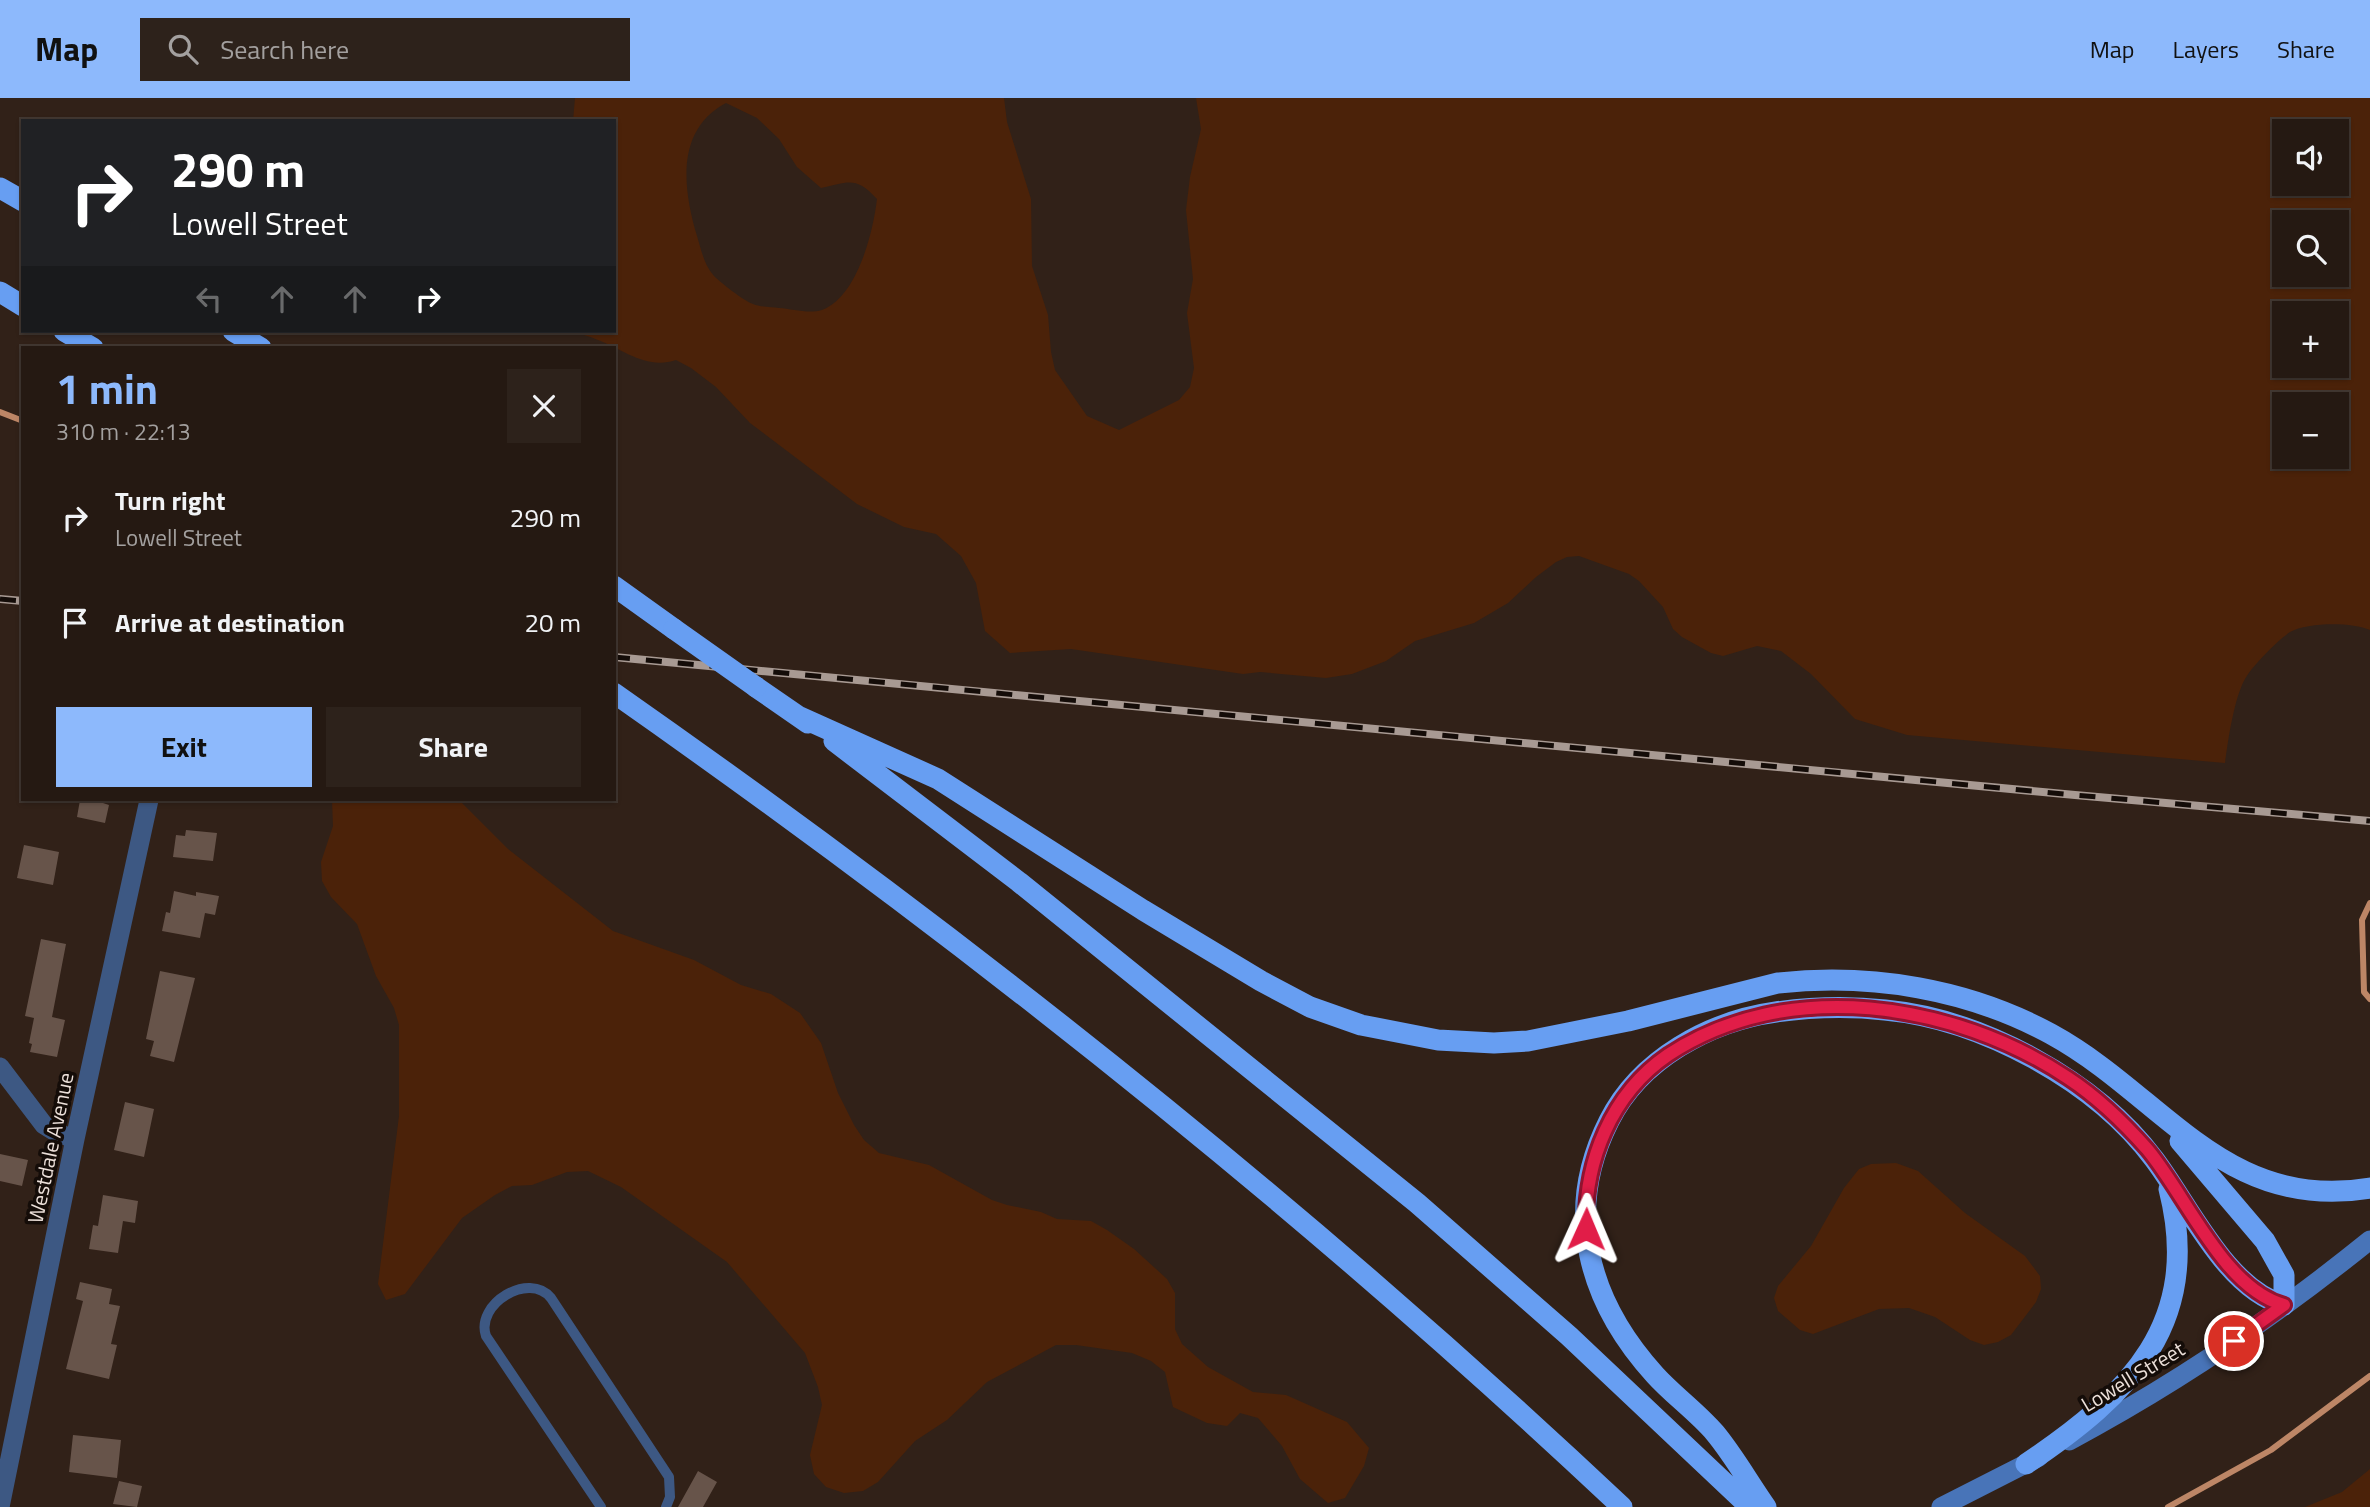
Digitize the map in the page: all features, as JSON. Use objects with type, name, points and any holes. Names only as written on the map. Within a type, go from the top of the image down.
[{"type":"highway","points":[[0,188],[21,200]]},
{"type":"highway","points":[[0,292],[21,305]]},
{"type":"highway","points":[[67,333],[90,346]]},
{"type":"highway","points":[[236,333],[258,346]]},
{"type":"highway","points":[[616,587],[798,716],[1029,891],[1417,1203],[1569,1336],[1750,1507]]},
{"type":"highway","points":[[616,694],[862,872],[1129,1079],[1369,1278],[1536,1426],[1622,1507]]},
{"type":"highway","points":[[798,716],[938,779],[1143,911],[1261,981],[1310,1007],[1362,1025],[1411,1037],[1494,1043],[1562,1035],[1779,983],[1853,981],[1899,984],[1947,993],[2031,1024],[2082,1053],[2211,1153],[2254,1177],[2293,1189],[2346,1191],[2370,1188]]},
{"type":"highway","points":[[1766,1507],[1714,1432],[1656,1377],[1629,1344],[1602,1297],[1593,1269],[1587,1245],[1585,1219],[1590,1172],[1611,1117],[1632,1087],[1647,1072],[1696,1038],[1747,1018],[1841,1007],[1888,1010],[1930,1018],[1982,1034],[2049,1066],[2105,1107],[2134,1135],[2160,1167],[2202,1229],[2238,1275],[2258,1294],[2284,1305],[2284,1275],[2265,1241],[2149,1105]]},
{"type":"highway","points":[[2026,1464],[2103,1408],[2143,1361],[2165,1321],[2175,1282],[2178,1237],[2169,1190],[2160,1167]]},
{"type":"main road","name":"Lowell Street","points":[[1941,1507],[2026,1464],[2183,1375],[2284,1305],[2370,1240]]},
{"type":"street","name":"Westdale Avenue","points":[[0,1507],[75,1139],[149,801]]},
{"type":"street","points":[[0,1067],[44,1125],[75,1139]]},
{"type":"lane","points":[[601,1507],[486,1336],[484,1326],[488,1311],[520,1289],[534,1287],[551,1298],[669,1477],[670,1497],[666,1507]]},
{"type":"shaded area","points":[[575,98],[1004,98],[1007,122],[1031,199],[1032,266],[1048,315],[1055,370],[1087,416],[1119,430],[1179,400],[1190,387],[1194,368],[1187,313],[1193,279],[1186,210],[1201,129],[1196,98],[2370,98],[2370,630],[2330,624],[2308,626],[2290,632],[2279,641],[2253,667],[2241,687],[2225,763],[1907,735],[1855,719],[1811,674],[1781,651],[1757,646],[1723,656],[1711,653],[1673,629],[1663,607],[1639,581],[1629,574],[1579,556],[1556,562],[1508,603],[1474,623],[1415,641],[1386,661],[1352,674],[1326,678],[1260,672],[1243,674],[1071,649],[1010,653],[985,631],[976,583],[961,556],[936,534],[904,527],[857,504],[750,423],[716,387],[691,368],[676,360],[645,361],[616,349],[616,346],[577,333],[616,333],[616,119],[573,119]],"holes":[[[726,103],[757,118],[779,139],[797,167],[821,188],[852,183],[863,187],[877,199],[872,229],[854,278],[845,292],[822,310],[812,312],[756,305],[717,279],[703,257],[688,199],[687,162],[691,145],[698,129]]]},
{"type":"shaded area","points":[[332,801],[460,801],[508,849],[613,931],[694,960],[741,985],[771,994],[800,1013],[821,1043],[838,1093],[854,1125],[864,1140],[879,1153],[929,1165],[992,1200],[1041,1212],[1057,1219],[1091,1221],[1107,1230],[1134,1249],[1167,1279],[1175,1293],[1175,1329],[1182,1344],[1208,1367],[1253,1392],[1286,1395],[1347,1422],[1369,1448],[1364,1466],[1345,1498],[1328,1503],[1300,1479],[1282,1446],[1258,1418],[1240,1413],[1227,1426],[1207,1423],[1173,1407],[1165,1372],[1151,1361],[1132,1353],[1076,1345],[1056,1345],[987,1382],[947,1420],[915,1441],[878,1482],[863,1491],[844,1493],[826,1487],[814,1474],[810,1455],[822,1405],[805,1353],[727,1262],[621,1187],[588,1171],[567,1172],[532,1185],[512,1186],[495,1195],[462,1218],[405,1294],[386,1300],[378,1284],[399,1116],[399,1025],[394,1008],[376,976],[357,924],[331,897],[322,881],[321,862],[333,826]]},
{"type":"shaded area","points":[[1896,1163],[1918,1171],[1965,1213],[2025,1256],[2040,1276],[2041,1289],[2036,1302],[2011,1335],[1984,1345],[1970,1340],[1935,1317],[1909,1308],[1879,1309],[1813,1334],[1800,1330],[1778,1311],[1774,1298],[1778,1286],[1811,1246],[1844,1188],[1859,1169],[1871,1164]]},
{"type":"shaded area","points":[[2370,1469],[2370,1507],[2305,1507],[2342,1492]]},
{"type":"building","points":[[80,801],[104,801],[109,805],[105,823],[77,817]]},
{"type":"building","points":[[186,830],[217,833],[213,861],[173,857],[176,835],[185,836]]},
{"type":"building","points":[[24,845],[59,852],[53,885],[17,878]]},
{"type":"building","points":[[174,891],[196,896],[196,892],[219,896],[215,915],[205,913],[200,938],[162,931],[166,912],[170,913]]},
{"type":"building","points":[[41,939],[66,944],[52,1017],[65,1020],[57,1057],[30,1052],[34,1018],[25,1016]]},
{"type":"building","points":[[160,971],[195,978],[174,1062],[150,1056],[154,1041],[146,1039]]},
{"type":"building","points":[[125,1102],[154,1109],[144,1157],[114,1150]]},
{"type":"building","points":[[0,1154],[28,1160],[22,1186],[0,1181]]},
{"type":"building","points":[[103,1195],[138,1201],[135,1223],[123,1221],[118,1253],[89,1249],[93,1225],[98,1226]]},
{"type":"building","points":[[80,1282],[112,1289],[109,1304],[120,1306],[111,1344],[117,1345],[109,1379],[66,1369],[83,1301],[76,1299]]},
{"type":"building","points":[[73,1435],[121,1440],[117,1478],[69,1472]]},
{"type":"building","points":[[698,1471],[717,1482],[703,1507],[678,1507]]},
{"type":"building","points":[[119,1481],[142,1486],[137,1507],[113,1504]]},
{"type":"waterway","points":[[0,412],[21,420]]},
{"type":"waterway","points":[[2370,903],[2362,920],[2364,992],[2370,999]]},
{"type":"waterway","points":[[2168,1507],[2271,1450],[2370,1376]]},
{"type":"railway","points":[[0,599],[21,601]]},
{"type":"railway","points":[[616,657],[2370,821]]},
{"type":"route","points":[[1586,1229],[1586,1192],[1590,1172],[1611,1117],[1632,1087],[1662,1059],[1712,1030],[1767,1013],[1841,1007],[1888,1010],[1930,1018],[1982,1034],[2068,1078],[2105,1107],[2155,1160],[2202,1229],[2238,1275],[2258,1294],[2284,1305],[2234,1341]]}]
